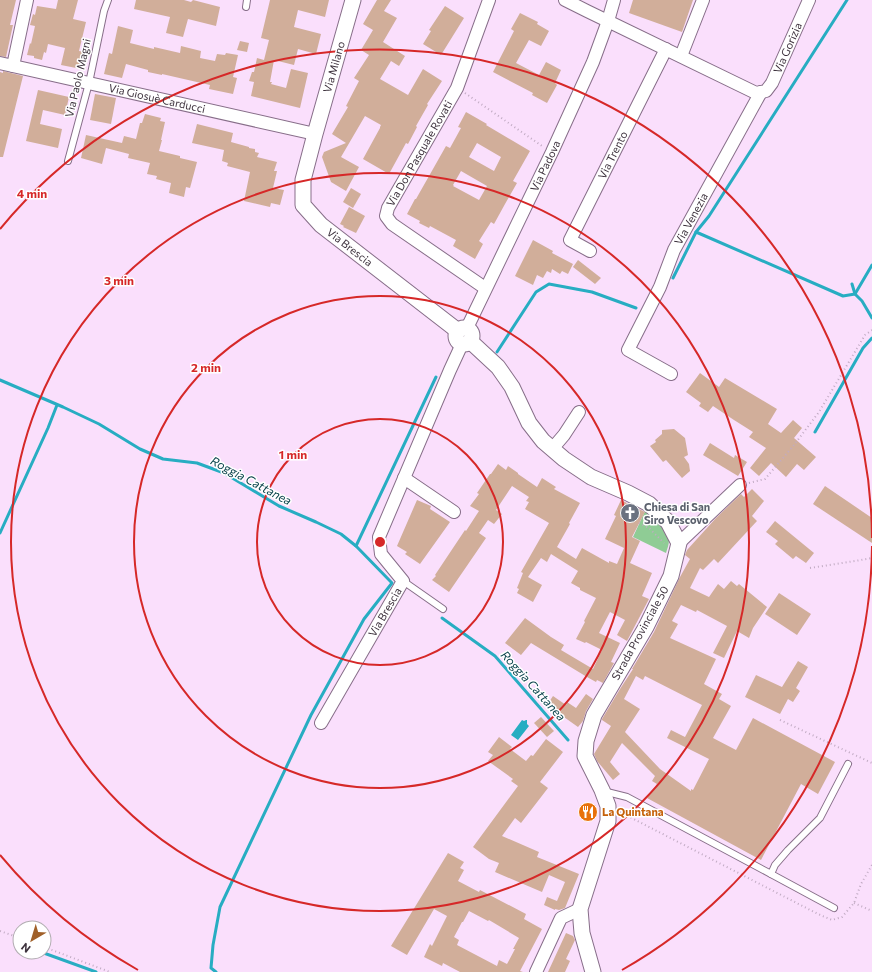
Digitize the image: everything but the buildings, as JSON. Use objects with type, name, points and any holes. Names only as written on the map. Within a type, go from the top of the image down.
[{"type":"street","points":[[13,66],[27,0]]},
{"type":"street","name":"Via Milano","points":[[315,134],[353,0]]},
{"type":"street","name":"Via Don Pasquale Rovati","points":[[486,288],[392,224],[386,216],[388,208],[457,88],[489,0]]},
{"type":"street","points":[[565,0],[756,93],[761,92]]},
{"type":"street","name":"Via Padova","points":[[464,336],[552,152],[593,62],[614,0]]},
{"type":"street","points":[[681,56],[703,0]]},
{"type":"street","name":"Via Gorizia","points":[[761,92],[766,91],[772,83],[809,0]]},
{"type":"street","name":"Via Trento","points":[[590,250],[570,240],[666,49]]},
{"type":"street","name":"Via Giosuè Carducci","points":[[0,62],[315,134]]},
{"type":"street","name":"Via Venezia","points":[[671,374],[628,350],[660,287],[674,250],[761,92]]},
{"type":"street","name":"Via Brescia","points":[[315,134],[302,180],[303,205],[321,225],[464,336],[379,537],[381,554],[403,581],[320,724]]},
{"type":"street","points":[[464,336],[498,367],[512,387],[529,423],[542,440],[564,459],[591,477],[649,504],[668,522],[678,546],[740,485]]},
{"type":"street","points":[[552,449],[564,435],[579,412]]},
{"type":"street","points":[[404,478],[454,512]]},
{"type":"street","name":"Strada Provinciale 50","points":[[580,909],[608,821],[608,806],[602,790],[585,756],[586,740],[594,715],[646,627],[672,576],[678,546]]},
{"type":"street","points":[[536,972],[561,918],[580,909],[582,933],[593,972]]},
{"type":"lane","name":"Via Paolo Magni","points":[[68,161],[89,83],[104,11],[108,0]]},
{"type":"lane","points":[[246,7],[247,0]]},
{"type":"lane","points":[[403,581],[443,609]]},
{"type":"lane","points":[[771,874],[775,865],[788,850],[820,818],[848,764]]},
{"type":"lane","points":[[602,790],[627,797],[834,908]]},
{"type":"path","points":[[457,88],[552,152]]},
{"type":"path","points":[[740,485],[765,479],[794,445],[819,412],[865,335],[872,330]]},
{"type":"path","points":[[639,523],[649,528],[665,544],[678,546]]},
{"type":"path","points":[[810,568],[855,562],[872,558]]},
{"type":"path","points":[[780,720],[872,763]]},
{"type":"path","points":[[854,903],[872,910]]},
{"type":"path","points":[[0,931],[12,935]]},
{"type":"path","points":[[52,950],[110,972]]},
{"type":"green space","points":[[645,511],[657,519],[668,536],[669,540],[666,553],[633,537]]},
{"type":"water","points":[[522,720],[527,720],[527,724],[529,726],[518,740],[511,735]]},
{"type":"waterway","points":[[696,232],[709,216],[847,0]]},
{"type":"waterway","points":[[673,278],[696,232],[843,296],[855,294],[872,265]]},
{"type":"waterway","points":[[497,352],[536,292],[549,284],[592,292],[636,308]]},
{"type":"waterway","points":[[852,284],[855,294],[862,301],[872,318]]},
{"type":"waterway","points":[[815,432],[863,348],[872,338]]},
{"type":"waterway","points":[[356,546],[436,377]]},
{"type":"waterway","name":"Roggia Cattanea","points":[[0,380],[99,424],[140,449],[163,459],[197,463],[224,473],[279,506],[341,534],[356,546],[392,583],[364,619],[311,715],[220,907],[213,945],[211,968],[216,972]]},
{"type":"waterway","points":[[0,533],[57,405]]},
{"type":"waterway","name":"Roggia Cattanea","points":[[442,618],[495,656],[568,740]]},
{"type":"waterway","points":[[52,956],[96,972]]},
{"type":"place","name":"Chiesa di San Siro Vescovo","points":[[630,513]]},
{"type":"place","name":"La Quintana","points":[[588,812]]}]
